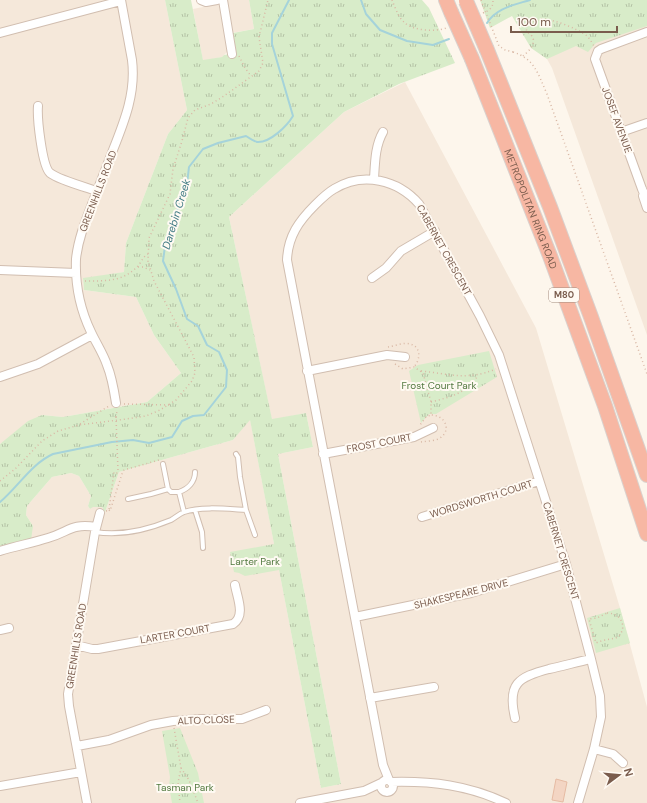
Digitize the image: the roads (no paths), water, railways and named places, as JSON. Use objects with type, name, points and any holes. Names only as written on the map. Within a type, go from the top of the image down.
[{"type":"highway","name":"METROPOLITAN RING ROAD","points":[[466,1],[550,207],[647,475]]},
{"type":"highway","name":"METROPOLITAN RING ROAD","points":[[449,6],[472,59],[550,256],[605,406],[647,534]]},
{"type":"street","points":[[0,33],[121,0]]},
{"type":"street","name":"GREENHILLS ROAD","points":[[116,405],[107,364],[82,311],[79,297],[76,258],[80,236],[124,123],[132,92],[132,60],[121,0]]},
{"type":"street","points":[[201,0],[206,2],[217,0]]},
{"type":"street","points":[[223,0],[235,52]]},
{"type":"street","name":"JOSEF AVENUE","points":[[647,32],[607,46],[598,51],[595,59],[642,189],[647,208]]},
{"type":"street","points":[[38,106],[39,129],[45,163],[49,172],[97,192]]},
{"type":"street","points":[[622,132],[647,123]]},
{"type":"street","points":[[374,179],[376,152],[383,132]]},
{"type":"street","name":"CABERNET CRESCENT","points":[[386,785],[288,269],[287,251],[295,228],[309,210],[334,189],[352,181],[374,179],[397,186],[413,197],[425,213],[494,343],[503,366],[566,564],[600,696],[601,708],[599,730],[579,802]]},
{"type":"street","name":"JOSEF AVENUE","points":[[642,189],[647,200]]},
{"type":"street","points":[[372,278],[386,268],[401,251],[435,231]]},
{"type":"street","points":[[0,270],[77,277]]},
{"type":"street","points":[[0,377],[38,364],[92,335]]},
{"type":"street","points":[[307,370],[387,355],[405,357]]},
{"type":"street","name":"FROST COURT","points":[[323,454],[414,437],[433,428]]},
{"type":"street","name":"WORDSWORTH COURT","points":[[422,517],[539,480]]},
{"type":"street","name":"GREENHILLS ROAD","points":[[87,803],[68,700],[95,530],[100,513]]},
{"type":"street","points":[[0,551],[50,538],[74,527],[84,525],[95,530]]},
{"type":"street","name":"SHAKESPEARE DRIVE","points":[[355,617],[471,593],[566,564]]},
{"type":"street","name":"LARTER COURT","points":[[76,645],[98,649],[233,624],[238,619],[240,611],[235,585]]},
{"type":"street","points":[[0,630],[9,628]]},
{"type":"street","points":[[515,718],[512,706],[513,694],[522,678],[532,674],[591,659]]},
{"type":"street","points":[[370,698],[434,687]]},
{"type":"street","name":"ALTO CLOSE","points":[[77,746],[109,740],[151,725],[193,719],[242,719],[266,710]]},
{"type":"street","points":[[594,749],[613,754],[623,763]]},
{"type":"street","points":[[0,786],[81,772]]},
{"type":"street","points":[[300,803],[364,791],[386,785],[402,785],[422,782],[468,788],[485,793],[506,803]]},
{"type":"lane","points":[[236,454],[238,457],[246,510],[255,535]]},
{"type":"lane","points":[[163,464],[168,489],[171,492],[184,490],[193,482],[195,472]]},
{"type":"lane","points":[[128,498],[168,489]]},
{"type":"lane","points":[[178,492],[184,512]]},
{"type":"lane","points":[[95,530],[117,534],[140,530],[170,520],[184,512],[215,508],[246,510]]},
{"type":"lane","points":[[195,510],[202,532],[203,548]]},
{"type":"waterway","name":"Darebin Creek","points":[[0,502],[31,470],[45,458],[53,454],[112,442],[133,440],[149,443],[172,437],[182,421],[193,416],[204,415],[226,387],[227,370],[219,352],[207,345],[198,326],[187,319],[176,289],[163,261],[166,239],[187,184],[189,167],[203,149],[218,143],[246,136],[257,142],[262,142],[278,133],[293,116],[272,44],[272,33],[289,0]]},
{"type":"waterway","name":"Darebin Creek","points":[[361,0],[366,14],[380,30],[407,41],[433,45],[449,39]]},
{"type":"waterway","name":"Darebin Creek","points":[[487,23],[500,10],[530,0]]},
{"type":"park label","name":"Frost Court Park","points":[[439,385]]},
{"type":"park label","name":"Larter Park","points":[[255,561]]},
{"type":"park label","name":"Tasman Park","points":[[185,787]]}]
